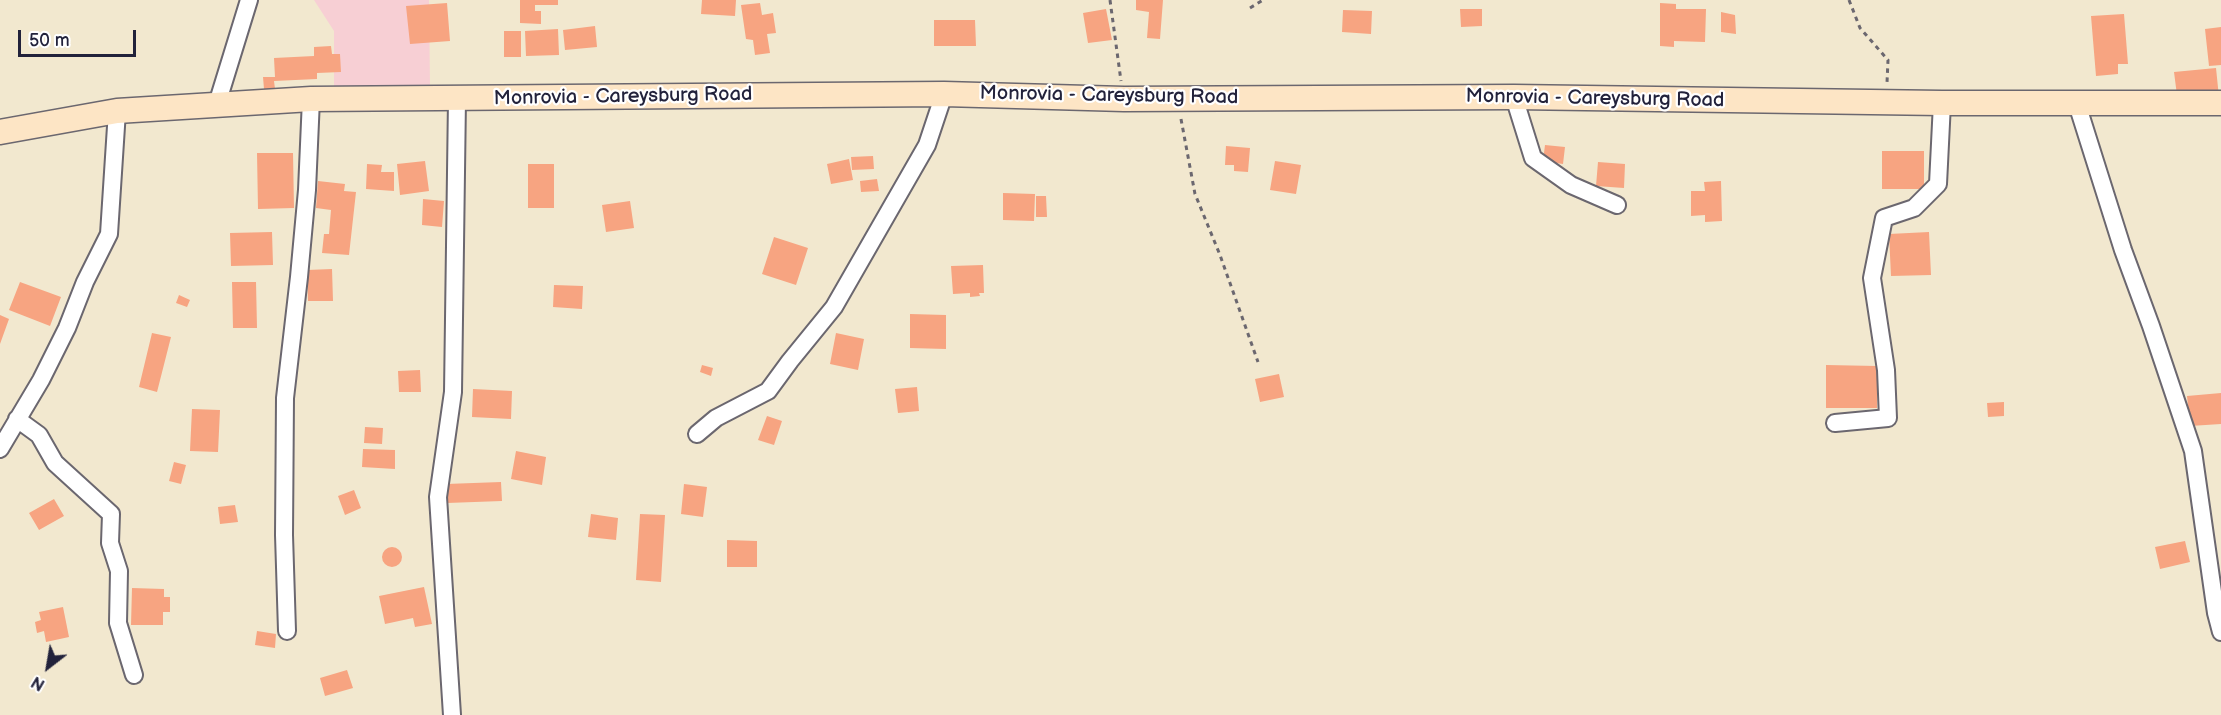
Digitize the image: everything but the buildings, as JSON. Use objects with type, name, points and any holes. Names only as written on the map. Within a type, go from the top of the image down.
[{"type":"main road","name":"Monrovia - Careysburg Road","points":[[0,132],[117,111],[311,99],[944,94],[1124,99],[1514,97],[1886,103],[2221,103]]},
{"type":"street","points":[[217,104],[249,0]]},
{"type":"street","points":[[697,434],[716,418],[768,391],[790,360],[834,307],[927,145],[944,94]]},
{"type":"street","points":[[1514,97],[1533,158],[1571,185],[1617,205]]},
{"type":"street","points":[[287,630],[284,535],[285,398],[299,277],[311,99]]},
{"type":"street","points":[[452,715],[438,497],[453,392],[457,99]]},
{"type":"street","points":[[1836,423],[1888,418],[1886,370],[1872,278],[1884,218],[1914,208],[1938,184],[1942,103]]},
{"type":"street","points":[[2077,104],[2122,250],[2151,326],[2193,451],[2216,613],[2221,632]]},
{"type":"street","points":[[0,449],[41,380],[67,328],[85,282],[110,234],[117,111]]},
{"type":"street","points":[[17,419],[39,435],[55,463],[111,514],[110,543],[119,571],[118,623],[135,675]]},
{"type":"path","points":[[1110,0],[1124,99]]},
{"type":"path","points":[[1250,8],[1263,0]]},
{"type":"path","points":[[1849,0],[1860,28],[1888,60],[1886,103]]},
{"type":"path","points":[[1178,98],[1195,194],[1220,255],[1258,362]]},
{"type":"shaded area","points":[[314,0],[429,0],[430,87],[334,86],[334,31]]}]
